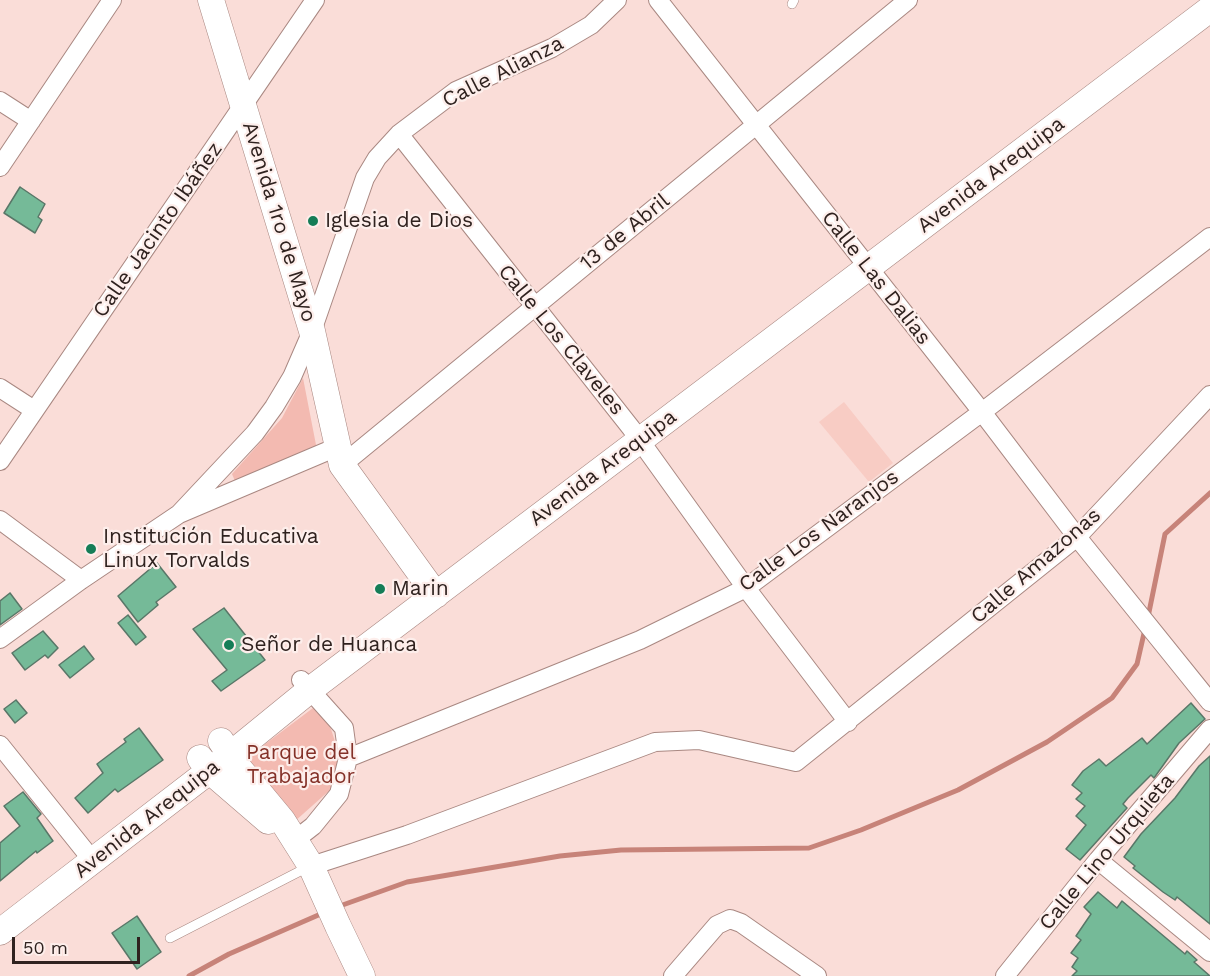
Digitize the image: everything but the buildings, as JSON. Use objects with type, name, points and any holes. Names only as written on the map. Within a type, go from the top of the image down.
[{"type":"main road","name":"Avenida 1ro de Mayo","points":[[211,0],[312,331],[340,456]]},
{"type":"main road","name":"Avenida Arequipa","points":[[0,932],[87,855],[306,684],[864,261],[1195,0]]},
{"type":"main road","name":"Avenida Arequipa","points":[[864,261],[1210,9]]},
{"type":"main road","points":[[340,456],[431,589]]},
{"type":"main road","points":[[226,748],[282,820],[313,869],[362,976]]},
{"type":"main road","points":[[205,764],[277,829],[295,840]]},
{"type":"main road","name":"Avenida Arequipa","points":[[0,910],[87,855]]},
{"type":"street","points":[[0,167],[112,0]]},
{"type":"street","name":"Calle Jacinto Ibáñez","points":[[0,460],[315,0]]},
{"type":"street","name":"Calle Las Dalias","points":[[658,0],[982,412],[1077,537],[1210,702]]},
{"type":"street","name":"13 de Abril","points":[[340,456],[534,307],[908,0]]},
{"type":"street","name":"Calle Alianza","points":[[0,639],[81,579],[179,514],[255,433],[292,377],[312,331],[365,178],[377,158],[399,134],[456,91],[552,48],[591,25],[613,1]]},
{"type":"street","points":[[0,102],[31,121]]},
{"type":"street","name":"Calle Los Claveles","points":[[399,134],[636,434],[746,588],[848,722]]},
{"type":"street","name":"Calle Los Naranjos","points":[[348,758],[640,640],[746,588],[982,412],[1210,237]]},
{"type":"street","points":[[0,388],[34,410]]},
{"type":"street","name":"Calle Amazonas","points":[[313,869],[655,742],[699,740],[796,762],[1077,537],[1210,395]]},
{"type":"street","name":"Calle Alianza","points":[[179,514],[340,456]]},
{"type":"street","points":[[0,520],[81,579]]},
{"type":"street","points":[[295,840],[313,826],[339,794],[348,758],[344,728],[306,684]]},
{"type":"street","name":"Calle Lino Urquieta","points":[[1005,976],[1098,860],[1210,729]]},
{"type":"street","points":[[0,745],[87,855]]},
{"type":"street","points":[[1098,860],[1210,952]]},
{"type":"street","points":[[673,976],[717,925],[730,919],[741,923],[817,976]]},
{"type":"lane","points":[[170,938],[313,869]]},
{"type":"shaded area","points":[[844,402],[893,463],[869,482],[819,422]]},
{"type":"green space","points":[[303,378],[317,450],[235,481],[232,474],[282,418]]},
{"type":"green space","name":"Parque del Trabajador","points":[[317,705],[330,726],[340,757],[339,782],[294,822],[244,760]]},
{"type":"waterway","points":[[1148,617],[1165,534],[1210,493]]},
{"type":"waterway","points":[[337,907],[407,882],[560,856],[621,850],[809,848],[861,830],[958,790],[1047,742],[1112,698],[1137,664],[1145,629]]},
{"type":"waterway","points":[[189,976],[229,954],[323,913]]},
{"type":"place","name":"Iglesia de Dios","points":[[313,221]]},
{"type":"place","name":"Institución Educativa Linux Torvalds","points":[[91,549]]},
{"type":"place","name":"Marin","points":[[380,589]]},
{"type":"place","name":"Señor de Huanca","points":[[229,645]]}]
